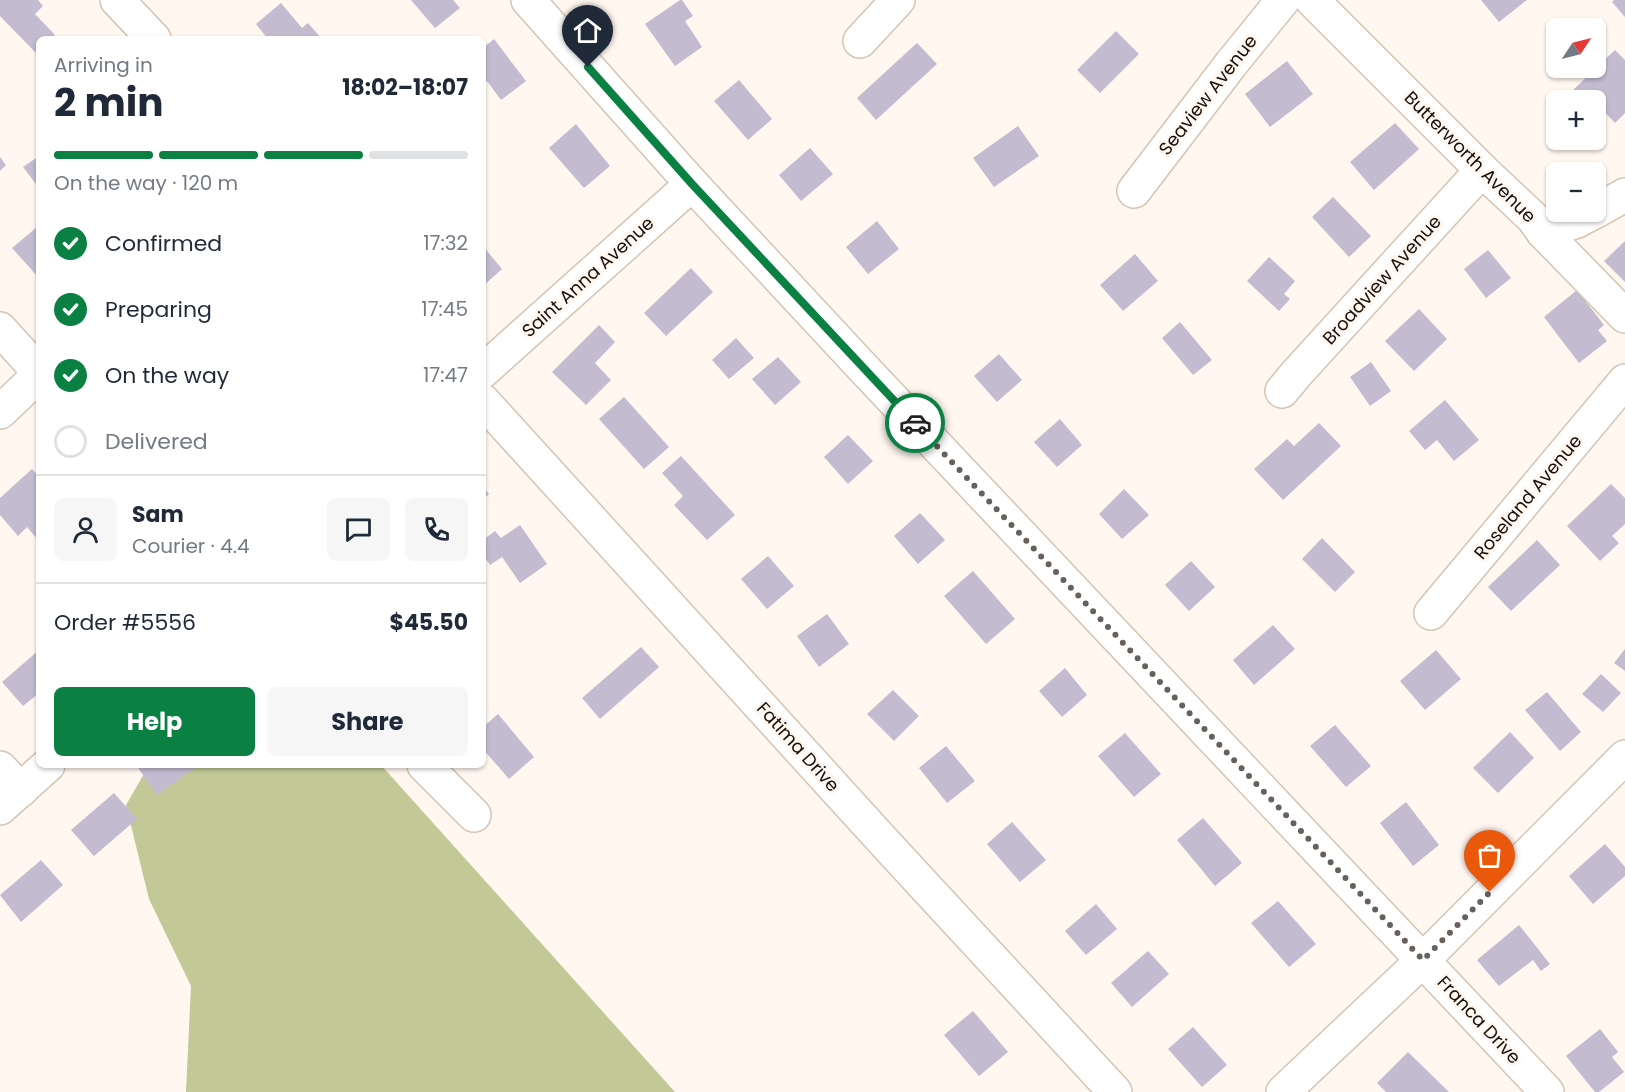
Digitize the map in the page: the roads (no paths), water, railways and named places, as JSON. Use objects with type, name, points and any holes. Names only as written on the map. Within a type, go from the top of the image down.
[{"type":"street","points":[[117,0],[151,36]]},
{"type":"street","name":"Franca Drive","points":[[528,0],[692,184],[866,371],[1547,1092]]},
{"type":"street","points":[[860,41],[898,0]]},
{"type":"street","name":"Seaview Avenue","points":[[1134,191],[1283,0]]},
{"type":"street","name":"Butterworth Avenue","points":[[1312,0],[1533,218],[1543,232],[1625,315]]},
{"type":"street","name":"Broadview Avenue","points":[[1282,391],[1482,170]]},
{"type":"street","name":"Saint Anna Avenue","points":[[486,368],[692,184]]},
{"type":"street","points":[[1606,205],[1625,195]]},
{"type":"street","points":[[1543,232],[1574,222]]},
{"type":"street","points":[[0,329],[36,371]]},
{"type":"street","points":[[0,412],[36,377]]},
{"type":"street","name":"Roseland Avenue","points":[[1431,613],[1625,381]]},
{"type":"street","name":"Fatima Drive","points":[[486,404],[1115,1092]]},
{"type":"street","points":[[1284,1092],[1423,960],[1625,757]]},
{"type":"street","points":[[7,789],[43,768]]},
{"type":"street","points":[[426,768],[474,815]]}]
